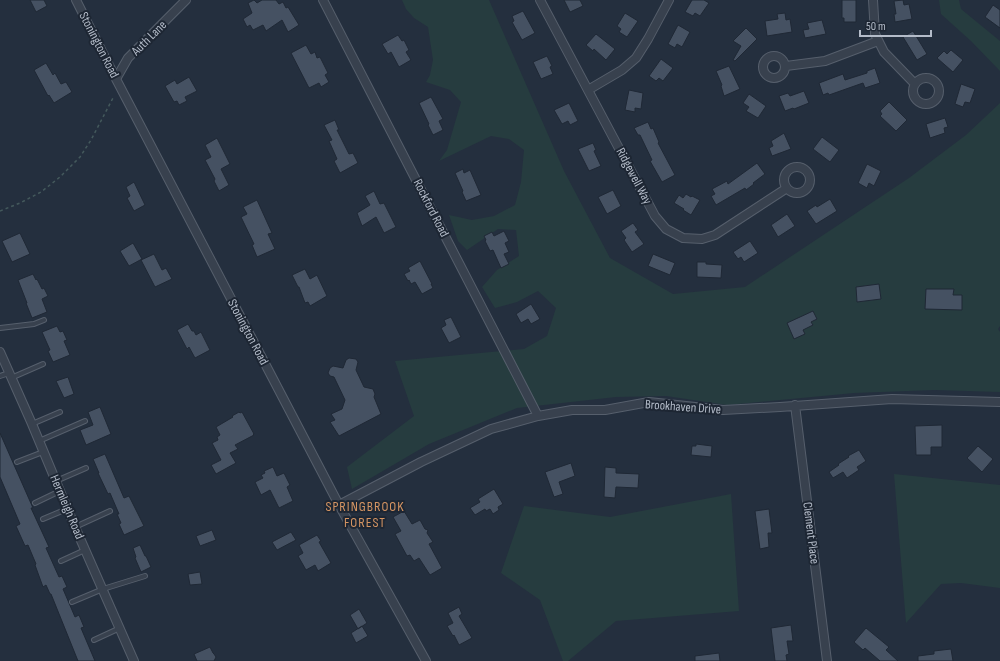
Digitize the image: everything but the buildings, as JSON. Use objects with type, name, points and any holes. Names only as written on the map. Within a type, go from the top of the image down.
[{"type":"street","name":"Stonington Road","points":[[76,0],[339,506],[426,661]]},
{"type":"street","name":"Auth Lane","points":[[118,82],[128,58],[186,0]]},
{"type":"street","name":"Rockford Road","points":[[323,0],[538,416]]},
{"type":"street","name":"Ridgewell Way","points":[[540,0],[655,216],[666,230],[683,238],[702,239],[715,235],[787,188]]},
{"type":"street","points":[[588,90],[622,70],[636,58],[669,0]]},
{"type":"street","points":[[873,0],[875,34],[884,52],[915,84]]},
{"type":"street","points":[[786,66],[825,61],[878,40]]},
{"type":"street","name":"Hermleigh Road","points":[[0,352],[134,661]]},
{"type":"street","name":"Brookhaven Drive","points":[[339,506],[421,462],[491,430],[538,416],[572,410],[605,410],[649,402],[723,410],[892,399],[1000,402]]},
{"type":"street","name":"Clement Place","points":[[795,405],[827,661]]},
{"type":"lane","points":[[0,328],[34,324],[44,320]]},
{"type":"lane","points":[[0,376],[10,375],[43,364]]},
{"type":"lane","points":[[32,424],[60,412]]},
{"type":"lane","points":[[38,441],[85,421]]},
{"type":"lane","points":[[17,462],[43,452]]},
{"type":"lane","points":[[56,482],[86,468]]},
{"type":"lane","points":[[35,503],[60,492]]},
{"type":"lane","points":[[43,519],[67,509]]},
{"type":"lane","points":[[75,527],[110,510]]},
{"type":"lane","points":[[61,561],[85,550]]},
{"type":"lane","points":[[72,602],[103,589],[145,576]]},
{"type":"lane","points":[[94,640],[120,628]]},
{"type":"path","points":[[0,211],[42,192],[80,157],[91,140],[118,82]]},
{"type":"green space","points":[[402,0],[489,0],[564,171],[610,258],[673,294],[745,287],[909,178],[966,135],[1000,103],[1000,326],[998,329],[1000,332],[1000,392],[935,390],[854,393],[727,405],[666,396],[616,397],[517,408],[429,444],[352,489],[347,467],[414,416],[395,361],[524,349],[547,336],[556,308],[538,291],[517,302],[495,308],[482,287],[497,270],[519,256],[516,230],[498,229],[467,250],[458,241],[449,215],[472,220],[494,216],[515,205],[521,182],[524,150],[509,139],[491,136],[439,161],[447,150],[461,102],[450,90],[426,82],[430,75],[433,60],[428,27],[414,18],[406,9]]},
{"type":"green space","points":[[939,0],[959,0],[961,9],[1000,41],[1000,71],[971,41],[941,14]]},
{"type":"green space","points":[[894,474],[1000,485],[1000,588],[961,583],[941,584],[906,623]]},
{"type":"green space","points":[[731,494],[739,611],[616,621],[568,661],[563,661],[540,600],[501,573],[524,506],[610,517]]},
{"type":"district","name":"SPRINGBROOK FOREST","points":[[365,514]]}]
